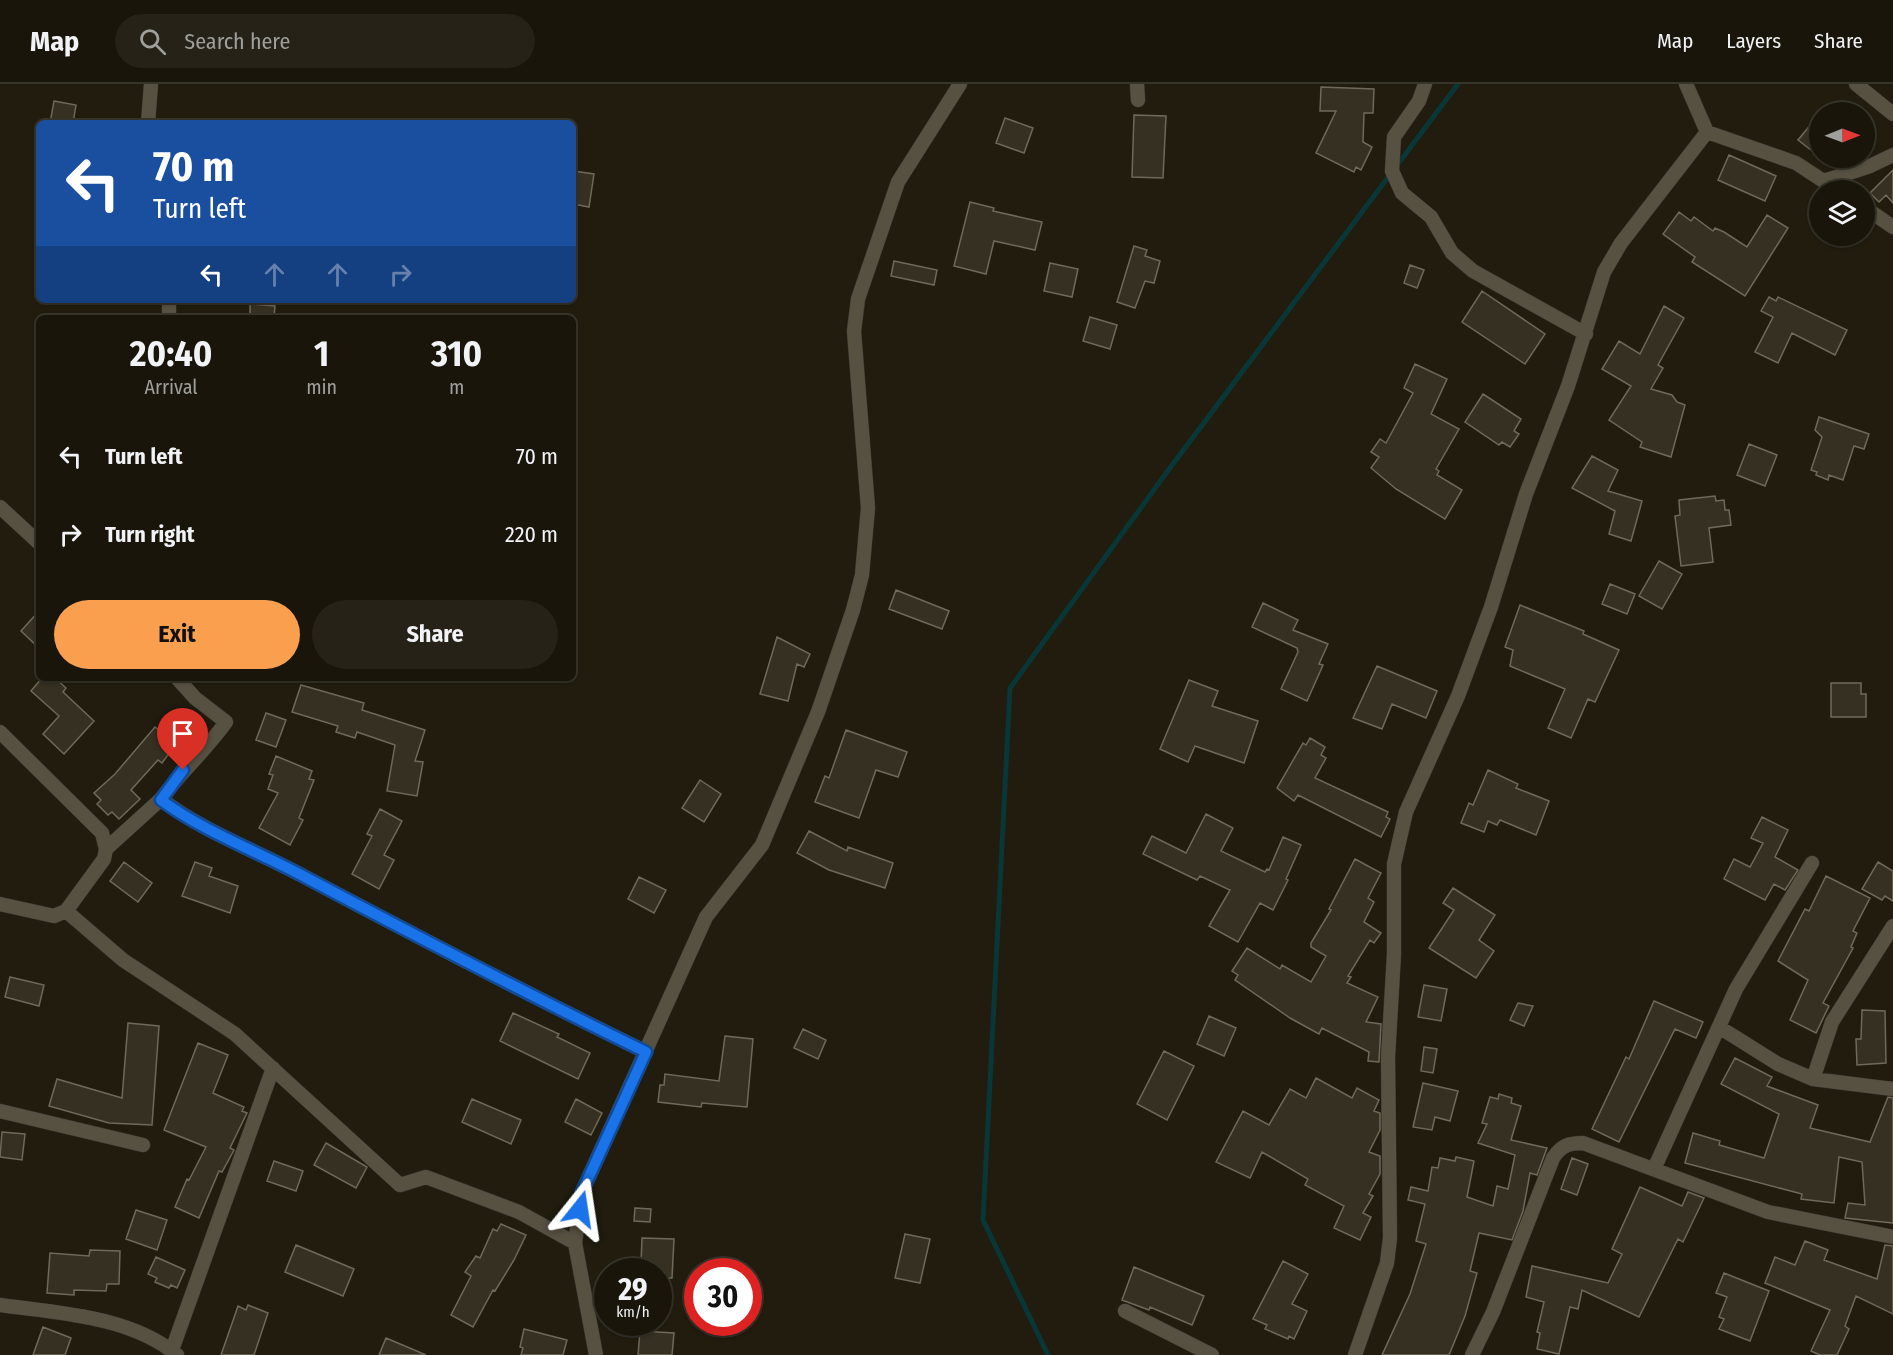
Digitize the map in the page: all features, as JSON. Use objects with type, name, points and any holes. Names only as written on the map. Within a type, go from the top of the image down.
[{"type":"street","points":[[148,120],[151,84]]},
{"type":"street","points":[[596,1355],[575,1243],[582,1192],[706,917],[762,845],[818,712],[853,610],[862,574],[868,508],[854,331],[858,299],[898,182],[960,84]]},
{"type":"street","points":[[1137,84],[1138,100]]},
{"type":"street","points":[[1425,84],[1419,101],[1394,137],[1392,171],[1402,193],[1431,217],[1452,253],[1473,271],[1586,334]]},
{"type":"street","points":[[1686,84],[1707,132],[1796,163],[1822,180]]},
{"type":"street","points":[[1856,84],[1893,114]]},
{"type":"street","points":[[1355,1355],[1387,1263],[1390,1238],[1388,1057],[1394,954],[1394,864],[1406,812],[1458,696],[1479,641],[1526,494],[1586,334],[1604,272],[1621,243],[1707,132]]},
{"type":"street","points":[[1827,180],[1870,166],[1893,154]]},
{"type":"street","points":[[1875,215],[1893,227]]},
{"type":"street","points":[[0,507],[36,540]]},
{"type":"street","points":[[105,849],[161,800],[183,770],[207,748],[226,722],[195,698],[180,681]]},
{"type":"street","points":[[0,732],[102,833],[105,849],[104,859],[66,911],[54,916],[0,904]]},
{"type":"street","points":[[161,800],[184,817],[261,853],[446,952],[646,1052]]},
{"type":"street","points":[[1654,1169],[1736,989],[1812,863]]},
{"type":"street","points":[[66,911],[123,960],[235,1034],[400,1185],[426,1177],[519,1212],[575,1243]]},
{"type":"street","points":[[1813,1079],[1832,1022],[1893,926]]},
{"type":"street","points":[[1719,1027],[1778,1064],[1813,1079],[1893,1089]]},
{"type":"street","points":[[0,1305],[69,1315],[129,1328],[175,1353],[273,1068]]},
{"type":"street","points":[[0,1111],[143,1145]]},
{"type":"street","points":[[1472,1355],[1493,1312],[1553,1158],[1559,1149],[1570,1143],[1583,1143],[1768,1212],[1893,1237]]},
{"type":"street","points":[[1125,1311],[1212,1355]]},
{"type":"building","points":[[1321,87],[1374,89],[1373,113],[1364,113],[1363,142],[1372,147],[1361,170],[1356,167],[1354,172],[1316,153],[1336,111],[1320,111]]},
{"type":"building","points":[[54,101],[76,105],[74,120],[51,120]]},
{"type":"building","points":[[1134,115],[1166,116],[1163,178],[1132,177]]},
{"type":"building","points":[[1005,118],[1033,128],[1024,153],[996,143]]},
{"type":"building","points":[[1809,127],[1809,148],[1798,140]]},
{"type":"building","points":[[1729,155],[1776,176],[1765,201],[1718,180]]},
{"type":"building","points":[[1893,170],[1893,203],[1886,195],[1879,202],[1875,198],[1875,188]]},
{"type":"building","points":[[576,171],[594,174],[589,207],[576,205]]},
{"type":"building","points":[[970,202],[994,208],[993,211],[1042,222],[1035,250],[994,241],[986,274],[954,266]]},
{"type":"building","points":[[1679,212],[1691,221],[1694,217],[1713,231],[1715,228],[1724,232],[1747,247],[1767,215],[1788,228],[1745,296],[1692,262],[1695,257],[1663,234]]},
{"type":"building","points":[[1134,246],[1147,250],[1145,256],[1160,261],[1154,283],[1145,281],[1135,308],[1117,302]]},
{"type":"building","points":[[894,261],[937,270],[934,285],[891,276]]},
{"type":"building","points":[[1050,263],[1078,269],[1072,297],[1044,291]]},
{"type":"building","points":[[1410,265],[1424,270],[1417,288],[1404,283]]},
{"type":"building","points":[[1482,291],[1545,334],[1525,364],[1462,322]]},
{"type":"building","points":[[1769,297],[1776,301],[1778,297],[1847,330],[1835,355],[1792,333],[1778,363],[1755,352],[1773,317],[1761,311]]},
{"type":"building","points":[[250,304],[275,306],[274,315],[250,315]]},
{"type":"building","points":[[1664,306],[1684,318],[1658,365],[1663,368],[1651,389],[1672,395],[1677,402],[1685,405],[1671,457],[1640,447],[1642,442],[1609,420],[1631,386],[1602,369],[1619,341],[1640,354]]},
{"type":"building","points":[[1090,317],[1117,325],[1110,349],[1083,341]]},
{"type":"building","points":[[1415,364],[1447,379],[1431,414],[1459,429],[1436,469],[1439,471],[1437,475],[1462,490],[1445,519],[1396,489],[1371,468],[1379,457],[1371,452],[1380,439],[1386,443],[1413,393],[1404,388]]},
{"type":"building","points":[[1483,394],[1521,419],[1514,431],[1519,434],[1510,447],[1502,442],[1499,445],[1465,422]]},
{"type":"building","points":[[1819,417],[1869,434],[1864,449],[1854,446],[1843,480],[1829,475],[1828,480],[1811,470],[1822,437],[1815,430]]},
{"type":"building","points":[[1749,444],[1777,455],[1765,486],[1737,475]]},
{"type":"building","points":[[1592,456],[1618,470],[1608,491],[1642,501],[1631,541],[1609,534],[1615,511],[1572,488]]},
{"type":"building","points":[[1715,496],[1716,501],[1724,500],[1725,510],[1729,510],[1731,525],[1709,528],[1713,562],[1681,566],[1675,516],[1680,515],[1679,500]]},
{"type":"building","points":[[1659,561],[1682,574],[1662,609],[1639,596]]},
{"type":"building","points":[[1610,584],[1635,594],[1627,614],[1602,604]]},
{"type":"building","points":[[896,590],[949,611],[942,629],[889,609]]},
{"type":"building","points":[[1263,603],[1298,620],[1293,630],[1328,644],[1319,664],[1323,665],[1307,701],[1281,689],[1298,652],[1297,648],[1252,627]]},
{"type":"building","points":[[1520,605],[1584,631],[1583,634],[1619,650],[1595,702],[1588,699],[1571,738],[1548,728],[1565,689],[1510,666],[1513,650],[1505,647]]},
{"type":"building","points":[[36,614],[36,645],[21,631]]},
{"type":"building","points":[[777,637],[810,654],[804,667],[797,664],[788,701],[760,694]]},
{"type":"building","points":[[1377,666],[1437,691],[1426,718],[1392,704],[1382,729],[1353,718]]},
{"type":"building","points":[[1189,680],[1218,691],[1212,706],[1258,721],[1244,763],[1195,746],[1188,762],[1160,749]]},
{"type":"building","points":[[39,681],[58,681],[66,688],[63,692],[94,721],[64,754],[43,734],[59,716],[31,691]]},
{"type":"building","points":[[1831,683],[1861,683],[1861,694],[1866,694],[1866,717],[1831,717]]},
{"type":"building","points":[[301,685],[364,703],[362,710],[425,730],[415,761],[423,762],[417,796],[387,791],[395,745],[357,732],[355,738],[336,732],[338,726],[292,712]]},
{"type":"building","points":[[266,713],[286,720],[276,747],[256,740]]},
{"type":"building","points":[[155,727],[176,744],[162,763],[158,760],[131,790],[140,799],[119,819],[112,812],[108,815],[97,804],[101,800],[94,793],[115,774]]},
{"type":"building","points":[[846,730],[907,752],[898,777],[876,770],[859,818],[815,802],[825,776],[829,778]]},
{"type":"building","points":[[1310,738],[1325,747],[1321,755],[1326,758],[1315,778],[1388,812],[1386,817],[1390,819],[1381,837],[1298,795],[1294,801],[1277,788],[1303,743],[1306,745]]},
{"type":"building","points":[[276,756],[312,771],[309,779],[314,780],[299,818],[303,820],[290,845],[259,828],[278,793],[268,789],[273,775],[269,774]]},
{"type":"building","points":[[1488,770],[1518,784],[1516,788],[1549,801],[1536,835],[1500,820],[1497,825],[1488,821],[1484,832],[1461,823],[1469,803],[1473,805]]},
{"type":"building","points":[[700,780],[721,794],[704,822],[682,808]]},
{"type":"building","points":[[380,809],[402,821],[384,855],[394,860],[379,889],[352,874],[372,836],[367,834]]},
{"type":"building","points":[[1206,814],[1233,828],[1221,851],[1265,872],[1269,870],[1283,837],[1301,845],[1286,879],[1288,880],[1273,910],[1260,903],[1238,942],[1209,926],[1230,890],[1200,876],[1197,880],[1143,854],[1152,836],[1186,853]]},
{"type":"building","points":[[1762,817],[1788,830],[1775,857],[1798,870],[1785,890],[1774,884],[1765,900],[1724,879],[1734,859],[1750,867],[1763,843],[1751,838]]},
{"type":"building","points":[[809,831],[847,851],[848,847],[893,863],[885,888],[829,870],[797,853]]},
{"type":"building","points":[[1355,859],[1381,873],[1368,898],[1374,902],[1364,922],[1381,933],[1374,943],[1370,940],[1348,976],[1351,977],[1347,983],[1378,997],[1366,1022],[1381,1024],[1379,1062],[1368,1061],[1369,1052],[1322,1028],[1319,1034],[1290,1018],[1235,980],[1238,975],[1232,971],[1247,948],[1280,969],[1282,965],[1311,982],[1326,956],[1311,947],[1311,943],[1331,910],[1329,909]]},
{"type":"building","points":[[124,862],[152,883],[138,902],[110,881]]},
{"type":"building","points":[[195,862],[212,868],[209,876],[238,886],[230,913],[182,896]]},
{"type":"building","points":[[1878,862],[1893,871],[1893,901],[1885,896],[1882,900],[1862,889]]},
{"type":"building","points":[[1826,876],[1870,898],[1853,931],[1857,933],[1851,947],[1853,948],[1823,1003],[1829,1006],[1816,1033],[1790,1020],[1808,980],[1778,961],[1805,909],[1809,911]]},
{"type":"building","points":[[639,877],[666,890],[654,913],[628,899]]},
{"type":"building","points":[[1453,888],[1495,915],[1479,940],[1494,951],[1476,978],[1429,948],[1454,910],[1443,903]]},
{"type":"building","points":[[10,977],[44,985],[39,1006],[5,997]]},
{"type":"building","points":[[1424,985],[1447,989],[1441,1021],[1418,1017]]},
{"type":"building","points":[[1654,1001],[1703,1022],[1696,1038],[1675,1029],[1619,1142],[1592,1129],[1626,1057],[1629,1059]]},
{"type":"building","points":[[1518,1003],[1533,1006],[1524,1026],[1510,1020]]},
{"type":"building","points":[[1862,1010],[1885,1011],[1886,1063],[1857,1065],[1856,1039],[1861,1039]]},
{"type":"building","points":[[513,1013],[559,1034],[557,1037],[590,1053],[578,1079],[500,1041]]},
{"type":"building","points":[[1209,1016],[1236,1028],[1224,1056],[1197,1044]]},
{"type":"building","points":[[128,1023],[159,1026],[152,1125],[109,1123],[49,1106],[57,1079],[122,1098]]},
{"type":"building","points":[[803,1029],[826,1040],[818,1059],[794,1048]]},
{"type":"building","points":[[725,1036],[753,1039],[747,1107],[702,1103],[701,1107],[658,1102],[660,1085],[664,1085],[665,1074],[719,1081]]},
{"type":"building","points":[[198,1043],[228,1055],[213,1093],[244,1107],[242,1111],[247,1113],[230,1148],[234,1150],[222,1172],[219,1171],[199,1218],[175,1207],[187,1179],[189,1180],[206,1147],[164,1130]]},
{"type":"building","points":[[1424,1047],[1437,1049],[1433,1073],[1421,1071]]},
{"type":"building","points":[[1164,1051],[1194,1066],[1167,1120],[1137,1104]]},
{"type":"building","points":[[1735,1058],[1772,1077],[1767,1086],[1818,1105],[1810,1128],[1870,1142],[1888,1097],[1893,1098],[1893,1223],[1845,1218],[1848,1203],[1865,1205],[1862,1162],[1839,1157],[1834,1203],[1801,1199],[1802,1194],[1685,1163],[1693,1133],[1720,1141],[1719,1145],[1764,1158],[1779,1114],[1721,1084]]},
{"type":"building","points":[[1316,1078],[1352,1098],[1357,1088],[1379,1100],[1374,1111],[1380,1113],[1380,1130],[1369,1152],[1380,1156],[1380,1174],[1369,1194],[1373,1196],[1363,1213],[1371,1217],[1360,1240],[1334,1228],[1344,1206],[1305,1185],[1308,1179],[1262,1152],[1250,1178],[1216,1162],[1243,1111],[1269,1125],[1290,1089],[1306,1098]]},
{"type":"building","points":[[1423,1083],[1458,1091],[1450,1121],[1435,1117],[1432,1130],[1413,1127]]},
{"type":"building","points":[[1499,1094],[1512,1098],[1511,1103],[1521,1106],[1511,1140],[1547,1148],[1537,1175],[1530,1173],[1523,1211],[1512,1240],[1479,1233],[1470,1271],[1477,1273],[1465,1316],[1449,1355],[1382,1355],[1410,1294],[1426,1244],[1416,1241],[1425,1204],[1408,1200],[1411,1187],[1428,1191],[1432,1167],[1438,1168],[1440,1158],[1455,1161],[1456,1157],[1474,1161],[1467,1197],[1493,1206],[1497,1186],[1508,1189],[1515,1155],[1478,1143],[1487,1124],[1482,1123],[1490,1097],[1498,1099]]},
{"type":"building","points":[[472,1099],[521,1120],[511,1144],[462,1122]]},
{"type":"building","points":[[576,1099],[602,1113],[591,1135],[565,1122]]},
{"type":"building","points":[[2,1132],[25,1134],[22,1160],[0,1157]]},
{"type":"building","points":[[326,1143],[367,1167],[356,1188],[314,1165]]},
{"type":"building","points":[[1572,1158],[1588,1164],[1577,1195],[1561,1189]]},
{"type":"building","points":[[274,1161],[303,1171],[296,1191],[267,1181]]},
{"type":"building","points":[[1640,1187],[1682,1206],[1688,1192],[1704,1198],[1683,1242],[1678,1239],[1639,1317],[1582,1290],[1578,1309],[1570,1307],[1559,1354],[1537,1349],[1540,1333],[1537,1332],[1544,1302],[1526,1297],[1532,1266],[1608,1283],[1622,1254],[1612,1249]]},
{"type":"building","points":[[635,1208],[651,1209],[650,1222],[634,1221]]},
{"type":"building","points":[[136,1210],[167,1220],[157,1250],[126,1239]]},
{"type":"building","points":[[501,1224],[526,1235],[514,1260],[495,1291],[493,1290],[473,1327],[451,1315],[471,1276],[465,1272],[476,1256],[480,1258],[493,1229],[497,1231]]},
{"type":"building","points":[[905,1234],[930,1239],[920,1283],[895,1278]]},
{"type":"building","points":[[642,1238],[674,1239],[672,1278],[672,1258],[641,1258]]},
{"type":"building","points":[[1805,1241],[1828,1250],[1824,1260],[1877,1279],[1885,1245],[1893,1246],[1893,1314],[1856,1296],[1845,1326],[1849,1329],[1837,1355],[1820,1355],[1811,1351],[1830,1310],[1765,1283],[1775,1257],[1795,1265]]},
{"type":"building","points":[[296,1245],[354,1269],[343,1296],[285,1272]]},
{"type":"building","points":[[90,1250],[120,1251],[119,1284],[107,1284],[106,1291],[74,1290],[74,1295],[47,1293],[50,1253],[89,1256]]},
{"type":"building","points":[[156,1257],[185,1270],[177,1288],[171,1285],[169,1288],[155,1282],[157,1278],[148,1274]]},
{"type":"building","points":[[1283,1261],[1308,1274],[1292,1304],[1307,1311],[1294,1339],[1289,1336],[1288,1339],[1265,1329],[1267,1325],[1253,1319]]},
{"type":"building","points":[[1134,1267],[1204,1296],[1192,1325],[1150,1307],[1149,1310],[1122,1300]]},
{"type":"building","points":[[1724,1273],[1769,1291],[1750,1341],[1719,1329],[1724,1319],[1719,1317],[1727,1297],[1716,1293]]},
{"type":"building","points":[[248,1305],[268,1313],[254,1355],[221,1355],[238,1306],[246,1310]]},
{"type":"building","points":[[43,1327],[71,1338],[65,1355],[33,1355]]},
{"type":"building","points":[[524,1329],[567,1340],[563,1355],[521,1355],[523,1348],[520,1347]]},
{"type":"building","points":[[674,1333],[672,1355],[638,1355],[640,1336],[672,1336]]},
{"type":"building","points":[[386,1338],[426,1355],[379,1355]]},
{"type":"waterway","points":[[1048,1355],[983,1220],[1010,688],[1164,476],[1458,84]]},
{"type":"route","points":[[183,770],[161,800],[184,817],[261,853],[446,952],[646,1052],[582,1192],[580,1209]]}]
